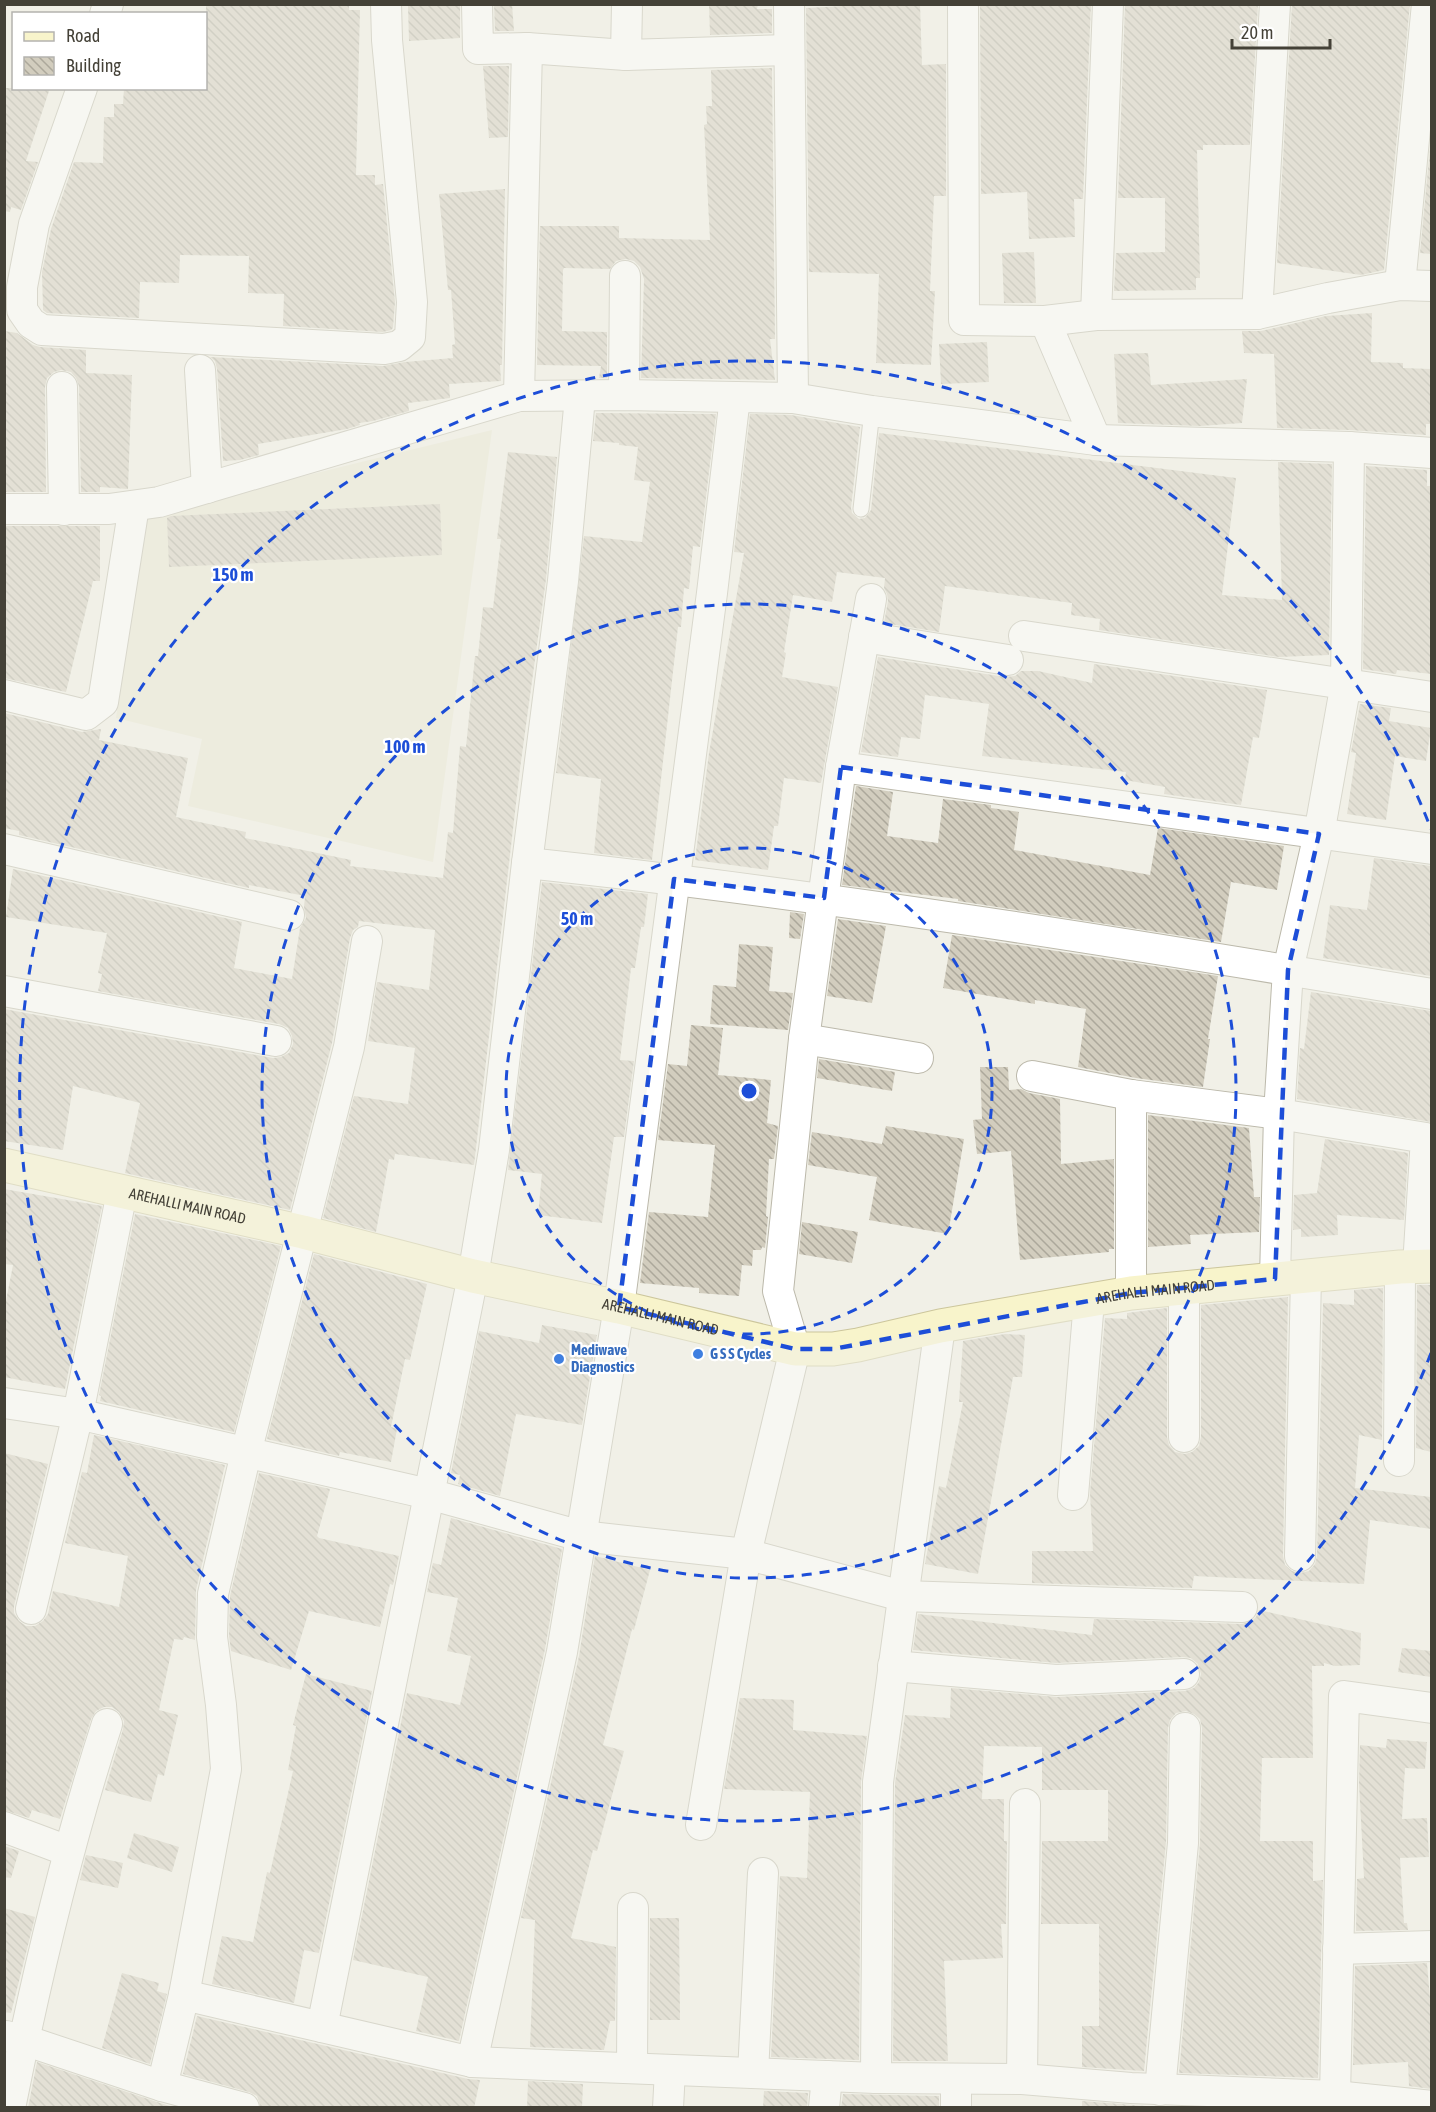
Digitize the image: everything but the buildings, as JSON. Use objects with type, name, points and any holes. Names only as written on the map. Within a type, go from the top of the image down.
[{"type":"street","points":[[81,90],[34,224],[22,287],[22,310],[31,323],[42,330],[384,348],[399,346],[410,337],[412,302],[387,40],[386,4]]},
{"type":"street","points":[[477,4],[478,49],[527,48],[626,55],[789,50]]},
{"type":"street","points":[[626,55],[627,4]]},
{"type":"street","points":[[789,4],[793,398]]},
{"type":"street","points":[[963,4],[964,320],[1045,321],[1096,315],[1257,314],[1400,285],[1431,286]]},
{"type":"street","points":[[1096,315],[1108,4]]},
{"type":"street","points":[[1257,314],[1275,4]]},
{"type":"street","points":[[1400,285],[1427,4]]},
{"type":"street","points":[[519,396],[527,48]]},
{"type":"street","points":[[624,395],[625,276]]},
{"type":"street","points":[[1045,321],[1096,440]]},
{"type":"street","points":[[200,370],[207,488]]},
{"type":"street","points":[[62,387],[64,510]]},
{"type":"street","points":[[4,509],[109,509],[159,502],[519,396],[793,398],[872,411],[1096,440],[1349,447],[1431,453]]},
{"type":"street","points":[[322,2027],[473,1276],[494,1150],[563,580],[580,397]]},
{"type":"street","points":[[472,2062],[562,1652],[619,1307],[712,593],[735,397]]},
{"type":"street","points":[[1300,1557],[1290,1278],[1279,1114],[1288,970],[1319,834],[1346,683],[1349,447]]},
{"type":"street","points":[[4,695],[86,715],[103,702],[134,506]]},
{"type":"street","points":[[701,1825],[746,1554],[795,1349],[778,1292],[804,1039],[841,767],[871,599]]},
{"type":"street","points":[[864,638],[1016,648],[1346,683],[1431,697]]},
{"type":"street","points":[[841,767],[1431,849]]},
{"type":"street","points":[[4,849],[289,915]]},
{"type":"street","points":[[527,863],[824,898],[1431,994]]},
{"type":"street","points":[[162,2086],[184,1995],[225,1769],[221,1705],[212,1637],[213,1594],[246,1452],[349,1047],[367,941]]},
{"type":"street","points":[[4,991],[276,1041]]},
{"type":"street","points":[[804,1039],[918,1058]]},
{"type":"street","points":[[1032,1076],[1131,1095],[1279,1114],[1429,1138],[1399,1461]]},
{"type":"street","points":[[1131,1095],[1131,1293]]},
{"type":"street","name":"AREHALLI MAIN ROAD","points":[[4,1166],[303,1232],[473,1276],[619,1307],[795,1349],[833,1349],[858,1345],[940,1326],[1131,1293],[1416,1266]]},
{"type":"street","points":[[32,1609],[78,1414],[122,1192]]},
{"type":"street","points":[[1184,1288],[1184,1437]]},
{"type":"street","points":[[1073,1495],[1089,1301]]},
{"type":"street","points":[[876,2078],[878,1782],[940,1326]]},
{"type":"street","points":[[4,1403],[78,1414],[429,1494],[581,1536],[746,1554],[902,1596],[1242,1607]]},
{"type":"street","points":[[893,1666],[1056,1680],[1184,1674]]},
{"type":"street","points":[[1335,2097],[1344,1696],[1431,1708]]},
{"type":"street","points":[[10,2108],[14,2038],[107,1724]]},
{"type":"street","points":[[1140,2095],[1183,1843],[1185,1728]]},
{"type":"street","points":[[1022,2079],[1025,1804]]},
{"type":"street","points":[[4,1827],[68,1851]]},
{"type":"street","points":[[753,2073],[763,1873]]},
{"type":"street","points":[[632,2068],[633,1908]]},
{"type":"street","points":[[1338,1949],[1431,1946]]},
{"type":"street","points":[[184,1995],[472,2062],[876,2078],[956,2093],[1022,2079],[1140,2095],[1296,2101],[1335,2097],[1372,2104],[1431,2106]]},
{"type":"street","points":[[14,2038],[162,2086],[244,2108]]},
{"type":"street","points":[[668,2108],[670,2070]]},
{"type":"street","points":[[824,2108],[826,2076]]},
{"type":"lane","points":[[861,509],[872,411]]},
{"type":"highlighted area","points":[[841,767],[1319,834],[1288,970],[1275,1279],[1131,1293],[833,1349],[795,1349],[619,1307],[674,879],[824,898]]},
{"type":"shaded area","points":[[492,430],[433,862],[188,806],[202,739],[116,718],[145,515]]},
{"type":"place","name":"G S S Cycles","points":[[698,1354]]},
{"type":"place","name":"Mediwave Diagnostics","points":[[559,1359]]}]
